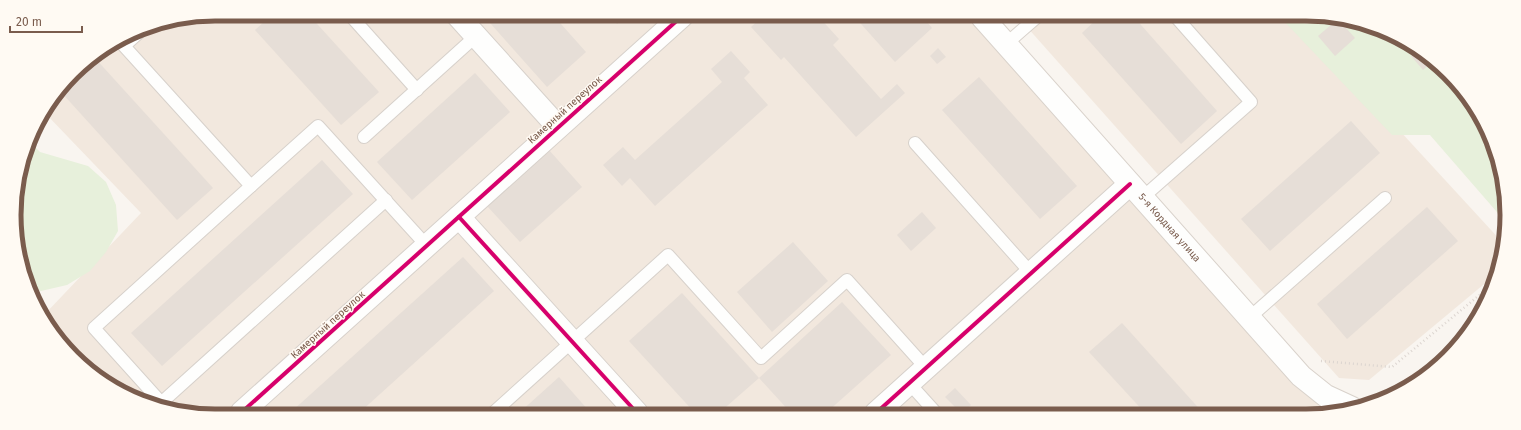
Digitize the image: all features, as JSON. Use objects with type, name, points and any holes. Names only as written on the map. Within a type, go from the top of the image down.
[{"type":"street","name":"Камерный переулок","points":[[462,21],[558,128]]},
{"type":"street","name":"Камерный переулок","points":[[245,409],[676,21]]},
{"type":"street","name":"5-я Кордная улица","points":[[986,21],[1301,376],[1326,396],[1345,405]]},
{"type":"street","points":[[881,409],[1031,273],[1136,191]]},
{"type":"street","points":[[459,217],[633,409]]},
{"type":"lane","points":[[355,21],[417,90]]},
{"type":"lane","points":[[1006,44],[1032,21]]},
{"type":"lane","points":[[1136,191],[1251,102],[1180,21]]},
{"type":"lane","points":[[364,137],[476,36]]},
{"type":"lane","points":[[122,45],[251,186]]},
{"type":"lane","points":[[159,401],[94,328],[318,126],[427,246]]},
{"type":"lane","points":[[915,143],[1031,273]]},
{"type":"lane","points":[[1249,318],[1385,198]]},
{"type":"lane","points":[[168,403],[386,200]]},
{"type":"lane","points":[[497,409],[668,255],[761,358],[847,280],[926,368]]},
{"type":"lane","points":[[909,383],[932,409]]},
{"type":"path","points":[[1319,360],[1392,367],[1484,291]]},
{"type":"shaded area","points":[[202,21],[980,21],[1334,407],[1319,409],[202,409],[177,405],[153,399],[129,389],[97,369],[69,343],[47,312],[141,213],[48,116],[69,87],[97,61],[129,41],[153,31],[177,25]]},
{"type":"shaded area","points":[[1022,21],[1299,21],[1498,238],[1489,280],[1369,380],[1339,378]]},
{"type":"green space","points":[[1284,21],[1319,21],[1368,31],[1403,47],[1434,69],[1460,97],[1480,129],[1490,153],[1496,177],[1500,202],[1500,216],[1430,135],[1392,135]]},
{"type":"green space","points":[[34,146],[40,152],[88,166],[106,182],[116,205],[118,231],[106,252],[90,271],[67,285],[41,291],[36,290],[31,277],[21,228],[21,202],[25,177]]},
{"type":"building","points":[[265,21],[314,21],[379,92],[341,125],[255,30]]},
{"type":"building","points":[[488,21],[558,21],[586,52],[547,87]]},
{"type":"building","points":[[758,21],[823,21],[839,39],[833,45],[881,99],[897,84],[905,93],[856,137],[784,57],[781,60],[751,27]]},
{"type":"building","points":[[858,21],[926,21],[932,28],[895,62]]},
{"type":"building","points":[[1095,21],[1138,21],[1217,111],[1181,144],[1082,33]]},
{"type":"building","points":[[1333,23],[1343,25],[1355,38],[1335,56],[1318,36]]},
{"type":"building","points":[[938,48],[946,57],[937,64],[930,56]]},
{"type":"building","points":[[731,51],[750,72],[744,78],[768,105],[655,206],[630,178],[622,186],[603,165],[623,147],[635,160],[722,82],[711,69]]},
{"type":"building","points":[[1414,54],[1429,65],[1423,70],[1411,56]]},
{"type":"building","points":[[97,61],[213,188],[177,220],[63,94],[87,69]]},
{"type":"building","points":[[475,73],[510,112],[412,200],[377,162]]},
{"type":"building","points":[[979,77],[1077,186],[1040,219],[942,110]]},
{"type":"building","points":[[1351,121],[1380,153],[1270,251],[1241,219]]},
{"type":"building","points":[[549,150],[582,187],[520,242],[487,206]]},
{"type":"building","points":[[322,160],[353,194],[162,366],[131,333]]},
{"type":"building","points":[[1427,207],[1458,241],[1347,339],[1317,304]]},
{"type":"building","points":[[922,212],[936,228],[911,251],[897,235]]},
{"type":"building","points":[[793,242],[828,281],[772,332],[737,292]]},
{"type":"building","points":[[463,257],[494,291],[363,409],[294,409]]},
{"type":"building","points":[[682,293],[759,378],[724,409],[691,409],[629,341]]},
{"type":"building","points":[[842,302],[891,355],[830,409],[787,409],[759,378]]},
{"type":"building","points":[[1122,323],[1199,409],[1141,409],[1089,352]]},
{"type":"building","points":[[559,377],[587,409],[523,409]]},
{"type":"building","points":[[955,388],[971,405],[967,409],[957,409],[945,397]]},
{"type":"cycle path","points":[[245,409],[676,21]]},
{"type":"cycle path","points":[[880,409],[1130,184]]},
{"type":"cycle path","points":[[459,217],[633,409]]}]
